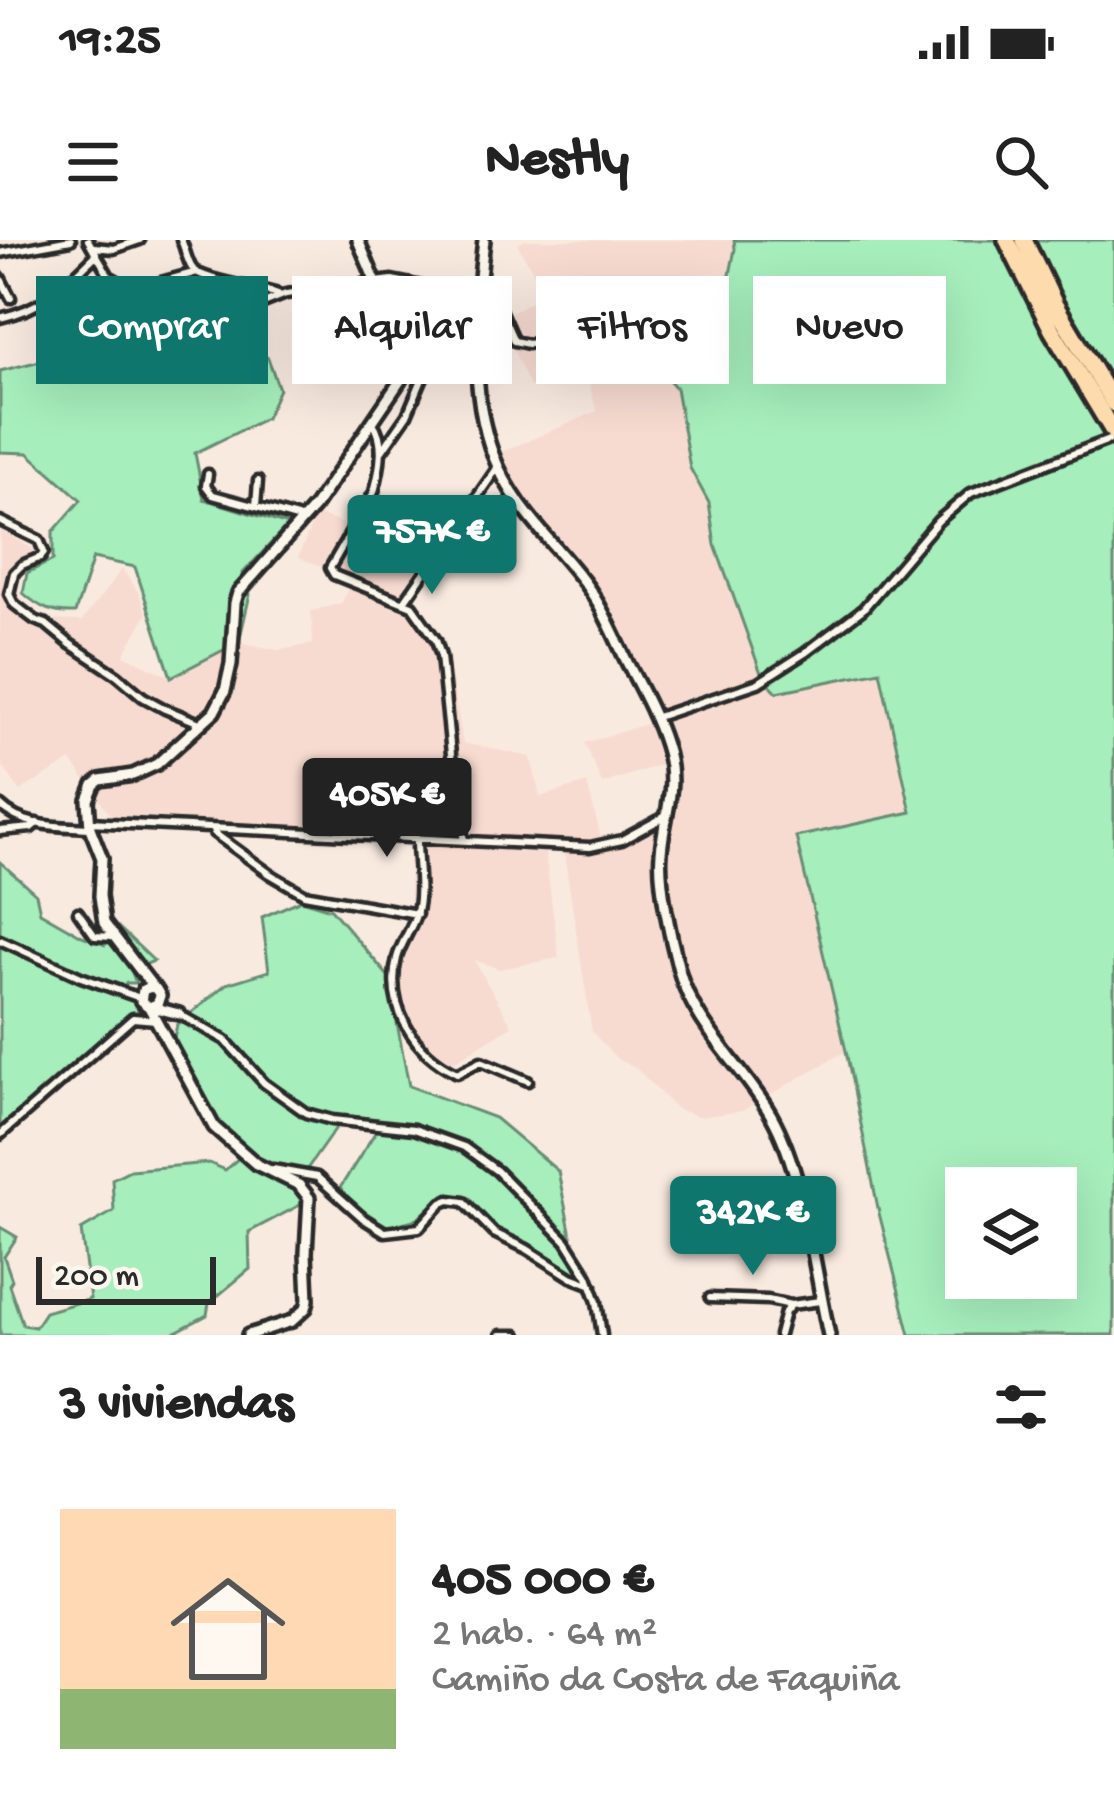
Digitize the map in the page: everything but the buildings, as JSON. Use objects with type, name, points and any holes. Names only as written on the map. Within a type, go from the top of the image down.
[{"type":"highway","points":[[1007,240],[1052,331],[1114,436]]},
{"type":"highway","points":[[1024,240],[1055,305],[1114,404]]},
{"type":"street","points":[[0,253],[71,240]]},
{"type":"street","points":[[93,247],[114,249],[140,240]]},
{"type":"street","points":[[181,240],[197,272],[281,295]]},
{"type":"street","points":[[358,240],[373,276]]},
{"type":"street","points":[[480,276],[484,240]]},
{"type":"street","points":[[93,247],[109,276]]},
{"type":"street","points":[[0,318],[26,312],[59,292],[93,247]]},
{"type":"street","points":[[183,276],[197,272]]},
{"type":"street","points":[[0,277],[11,298]]},
{"type":"street","points":[[268,300],[292,294]]},
{"type":"street","points":[[398,384],[304,520],[238,593],[225,691],[214,712],[144,772],[110,777],[94,785],[88,800],[90,825],[102,858],[101,910],[104,923],[142,974],[142,1003],[179,1014],[225,1040],[263,1083],[307,1114],[414,1129],[464,1147],[497,1171],[566,1241],[589,1276],[602,1335]]},
{"type":"street","points":[[380,454],[407,415],[420,384]]},
{"type":"street","points":[[481,384],[486,433],[498,466],[533,524],[600,607],[666,748],[673,781],[661,872],[679,969],[700,1017],[770,1113],[788,1152],[829,1335]]},
{"type":"street","points":[[373,423],[381,437],[374,491],[330,568],[334,575],[412,605],[436,640],[464,841]]},
{"type":"street","points":[[655,718],[758,683],[805,653],[863,609],[938,521],[971,493],[1114,436]]},
{"type":"street","points":[[404,602],[498,466]]},
{"type":"street","points":[[208,474],[206,486],[213,495],[304,520]]},
{"type":"street","points":[[256,506],[258,481]]},
{"type":"street","points":[[0,521],[38,540],[44,552],[14,573],[9,584],[14,604],[143,697],[201,724]]},
{"type":"street","points":[[0,805],[8,813],[37,823],[603,846],[622,841],[668,814]]},
{"type":"street","points":[[0,832],[37,823]]},
{"type":"street","points":[[211,830],[304,894],[417,914]]},
{"type":"street","points":[[417,841],[417,914],[397,958],[395,974],[402,1015],[430,1058],[457,1072],[481,1061],[527,1081]]},
{"type":"street","points":[[78,912],[95,936],[113,937]]},
{"type":"street","points":[[0,940],[98,984],[127,992],[158,991],[156,1020],[205,1115],[263,1168],[299,1185],[309,1198],[308,1300],[302,1314],[248,1335]]},
{"type":"street","points":[[0,1135],[133,1018],[156,1020]]},
{"type":"street","points":[[263,1168],[317,1177],[385,1232],[419,1228],[442,1203],[464,1202],[494,1233],[592,1286]]},
{"type":"street","points":[[710,1298],[791,1305],[822,1300]]},
{"type":"street","points":[[779,1335],[791,1305]]},
{"type":"street","points":[[501,1335],[517,1335]]},
{"type":"shaded area","points":[[526,240],[734,240],[735,249],[729,280],[536,277],[517,244]]},
{"type":"shaded area","points":[[536,299],[536,384],[540,384],[530,387],[512,347],[512,311]]},
{"type":"shaded area","points":[[589,384],[676,387],[690,468],[709,503],[715,545],[725,568],[880,670],[911,812],[796,838],[846,1051],[742,1111],[700,1117],[676,1109],[592,1032],[564,854],[629,844],[656,826],[678,806],[678,759],[602,784],[585,743],[662,719],[611,616],[577,564],[531,512],[499,453],[597,411]]},
{"type":"shaded area","points":[[316,514],[392,542],[396,531],[446,550],[414,597],[445,640],[463,743],[531,757],[540,797],[587,783],[603,846],[544,845],[559,958],[500,969],[474,960],[512,1026],[450,1064],[432,1052],[405,1017],[398,969],[410,909],[409,836],[114,820],[71,761],[20,791],[0,762],[2,531],[47,557],[24,566],[14,587],[28,610],[48,620],[82,621],[122,569],[147,614],[124,655],[171,677],[239,642],[278,650],[313,644],[311,611],[342,603],[349,585],[298,558]]},
{"type":"green space","points":[[734,240],[1114,240],[1114,1335],[910,1335],[796,837],[911,812],[880,671],[777,692],[762,676],[715,545],[709,503],[690,468],[672,384],[729,384],[729,280]]},
{"type":"green space","points":[[268,358],[279,389],[266,418],[195,453],[204,499],[288,525],[243,573],[250,594],[239,642],[171,677],[135,567],[93,558],[75,613],[47,609],[23,593],[27,573],[53,560],[53,532],[81,500],[28,453],[0,452],[0,371],[36,362],[36,384],[268,384]]},
{"type":"green space","points":[[0,862],[36,894],[40,912],[105,945],[118,927],[154,961],[131,970],[136,983],[126,983],[122,996],[135,1002],[139,1013],[0,1134]]},
{"type":"green space","points":[[301,900],[331,909],[388,976],[409,1086],[495,1118],[558,1171],[579,1275],[497,1232],[470,1198],[445,1194],[417,1219],[388,1227],[353,1204],[340,1188],[383,1120],[345,1115],[307,1169],[300,1205],[249,1232],[250,1269],[209,1303],[207,1315],[170,1335],[0,1335],[0,1227],[17,1237],[4,1257],[12,1280],[9,1285],[23,1325],[35,1327],[45,1312],[90,1299],[81,1230],[114,1211],[112,1179],[130,1170],[209,1163],[225,1170],[248,1150],[208,1111],[174,1038],[177,1025],[226,984],[269,971],[262,917]]}]
